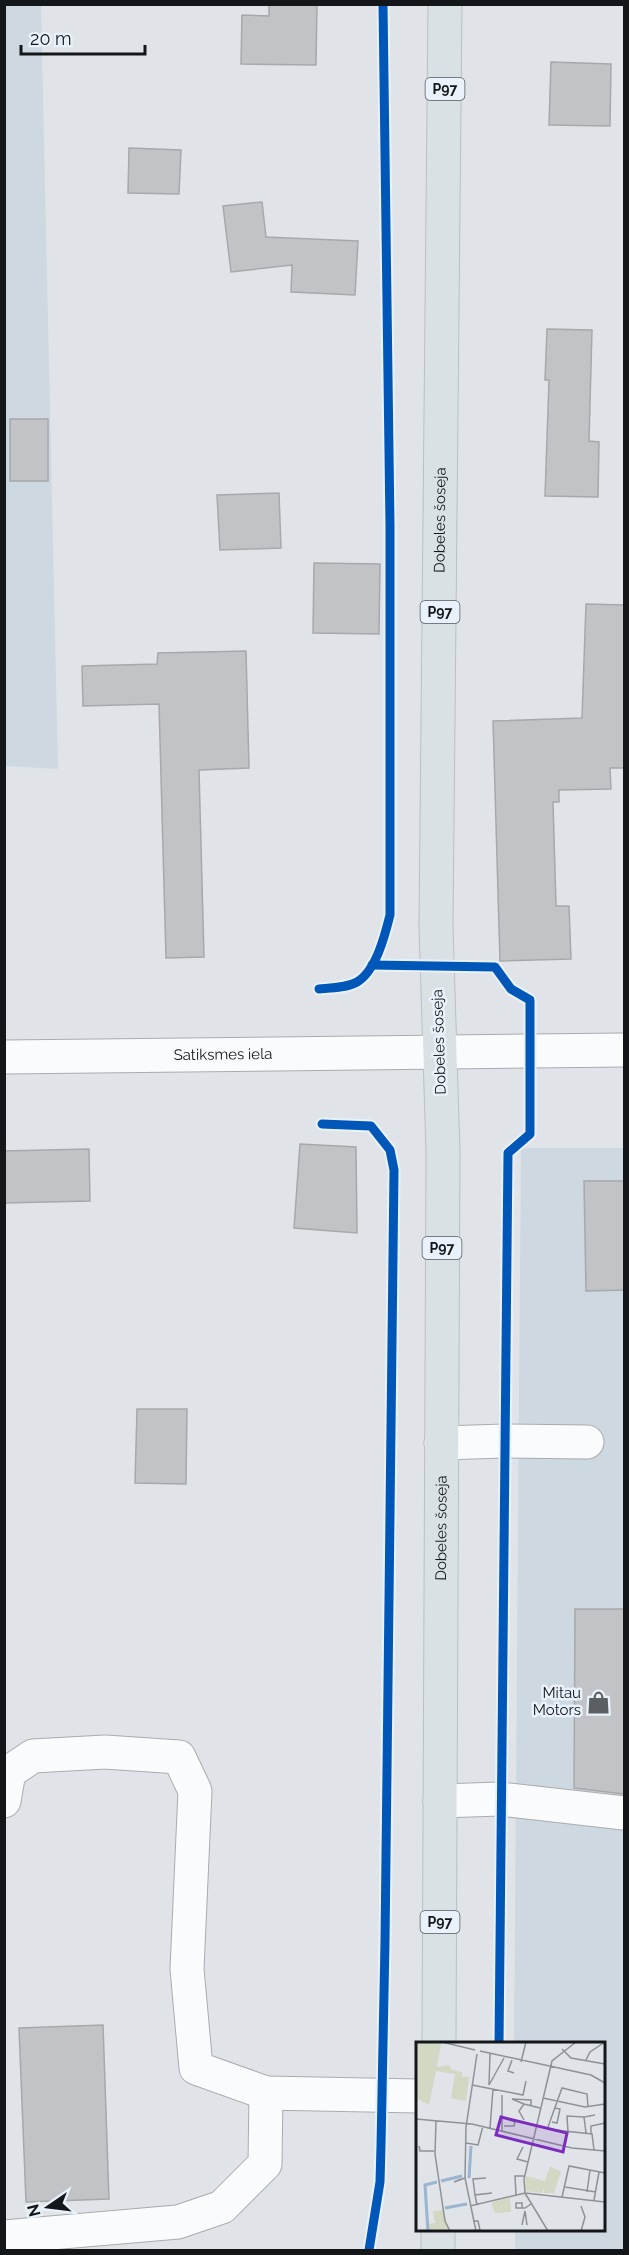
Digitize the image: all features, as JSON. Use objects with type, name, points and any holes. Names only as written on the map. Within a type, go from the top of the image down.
[{"type":"main road","name":"Dobeles šoseja","points":[[439,2042],[443,1152],[436,926],[445,4]]},
{"type":"main road","points":[[438,2231],[438,2250]]},
{"type":"street","name":"Satiksmes iela","points":[[4,1057],[624,1050]]},
{"type":"street","points":[[441,1443],[587,1442]]},
{"type":"street","points":[[4,1801],[9,1772],[33,1756],[105,1752],[179,1757],[195,1791],[187,1969],[196,2068],[266,2092],[416,2096]]},
{"type":"street","points":[[440,1801],[500,1799],[624,1813]]},
{"type":"street","points":[[4,2237],[178,2222],[222,2207],[265,2164],[266,2092]]},
{"type":"shaded area","points":[[4,5],[41,5],[58,769],[5,766]]},
{"type":"shaded area","points":[[521,1148],[624,1148],[624,2250],[515,2250],[515,2231],[605,2231],[605,2042],[514,2042]]},
{"type":"building","points":[[269,4],[317,4],[316,65],[241,64],[242,15],[269,16]]},
{"type":"building","points":[[551,62],[611,64],[610,126],[549,125]]},
{"type":"building","points":[[129,148],[181,150],[179,194],[128,193]]},
{"type":"building","points":[[262,202],[266,237],[358,241],[355,295],[291,292],[292,265],[231,272],[223,206]]},
{"type":"building","points":[[547,329],[592,330],[589,441],[599,442],[598,497],[545,496],[549,380],[545,380]]},
{"type":"building","points":[[10,419],[48,419],[48,481],[10,481]]},
{"type":"building","points":[[279,493],[281,548],[220,550],[217,495]]},
{"type":"building","points":[[314,563],[380,564],[379,634],[313,633]]},
{"type":"building","points":[[586,604],[624,605],[624,768],[610,768],[611,789],[559,790],[559,802],[553,802],[556,906],[569,906],[571,959],[500,961],[493,721],[582,718]]},
{"type":"building","points":[[246,651],[249,768],[199,770],[204,957],[166,958],[159,704],[83,706],[82,666],[157,664],[158,653]]},
{"type":"building","points":[[300,1144],[356,1147],[357,1233],[294,1228]]},
{"type":"building","points":[[89,1149],[90,1201],[4,1203],[4,1151]]},
{"type":"building","points":[[584,1181],[624,1181],[624,1290],[586,1291]]},
{"type":"building","points":[[137,1409],[187,1409],[186,1484],[135,1483]]},
{"type":"building","name":"Mitau Motors","points":[[575,1609],[624,1609],[624,1794],[574,1788]]},
{"type":"building","points":[[103,2025],[109,2199],[26,2202],[19,2028]]},
{"type":"cycle path","points":[[319,989],[348,985],[364,977],[379,952],[390,915],[390,526],[383,4]]},
{"type":"cycle path","points":[[372,965],[495,967],[511,989],[530,1000],[530,1134],[508,1153],[499,2042]]},
{"type":"cycle path","points":[[322,1124],[371,1126],[390,1150],[394,1170],[381,2146],[380,2182],[369,2250]]},
{"type":"place","name":"Mitau Motors","points":[[599,1702]]}]
